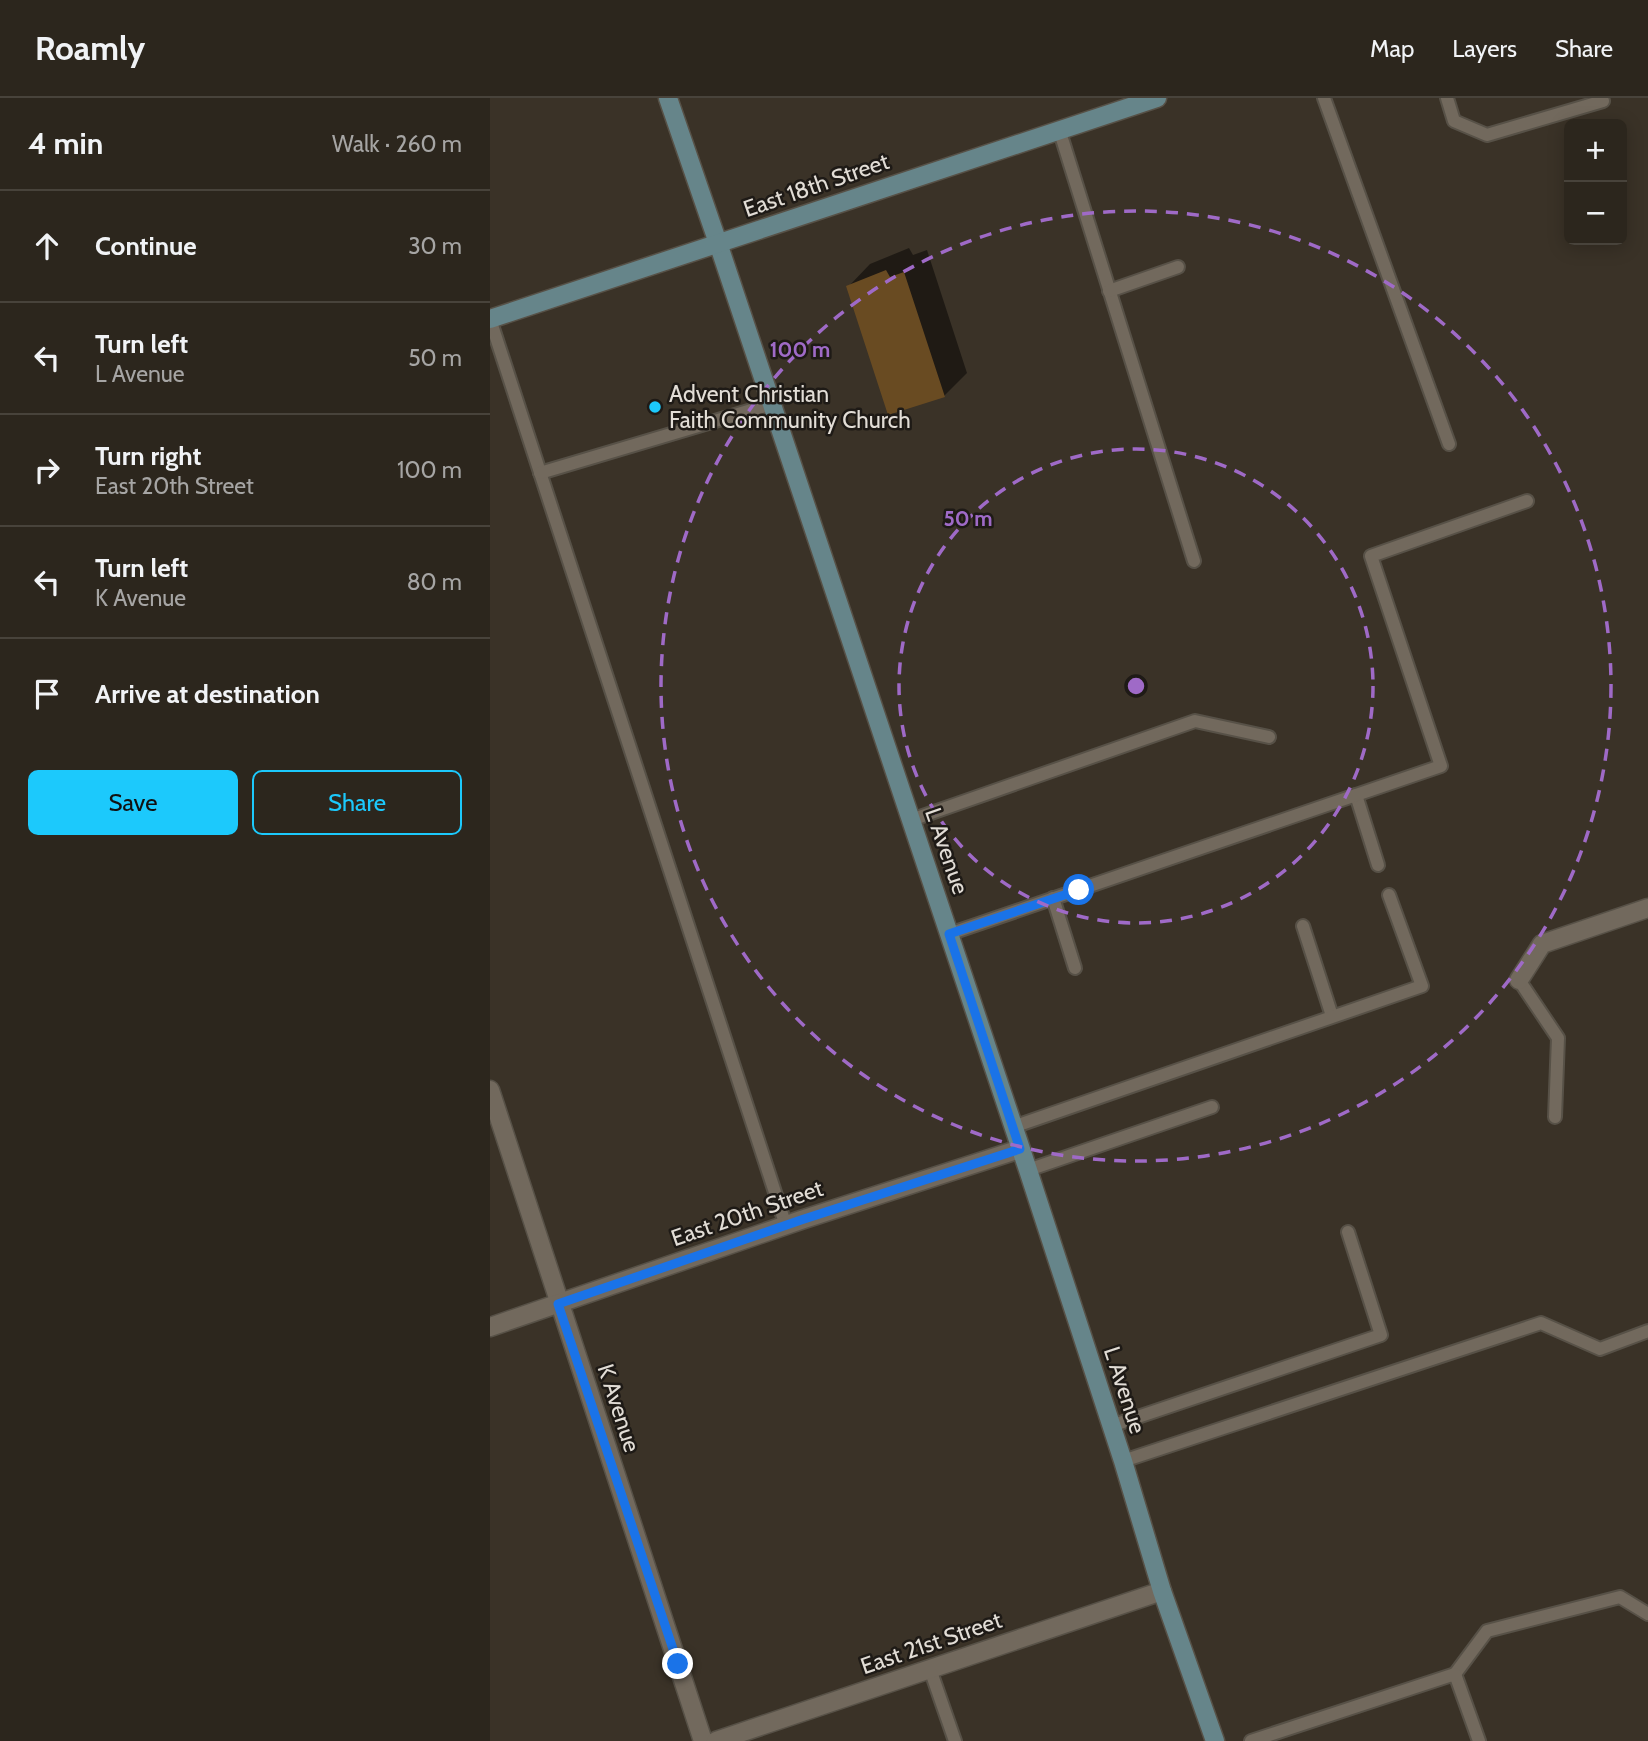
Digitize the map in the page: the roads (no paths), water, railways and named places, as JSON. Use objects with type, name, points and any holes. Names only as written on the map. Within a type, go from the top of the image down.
[{"type":"street","name":"L Avenue","points":[[668,98],[1028,1170],[1123,1461],[1162,1591],[1215,1741]]},
{"type":"street","name":"East 18th Street","points":[[490,319],[1157,98]]},
{"type":"street","points":[[1519,980],[1542,944],[1648,908]]},
{"type":"street","name":"K Avenue","points":[[490,1090],[703,1741]]},
{"type":"street","name":"East 20th Street","points":[[490,1327],[1020,1149]]},
{"type":"street","name":"East 21st Street","points":[[716,1741],[1162,1591]]},
{"type":"lane","points":[[1324,98],[1449,444]]},
{"type":"lane","points":[[1447,98],[1454,121],[1487,135],[1603,100]]},
{"type":"lane","points":[[1059,129],[1194,561]]},
{"type":"lane","points":[[1110,291],[1178,267]]},
{"type":"lane","points":[[490,319],[786,1226]]},
{"type":"lane","points":[[540,472],[772,404]]},
{"type":"lane","points":[[949,934],[1441,766],[1371,556],[1527,501]]},
{"type":"lane","points":[[911,820],[1195,721],[1269,737]]},
{"type":"lane","points":[[1356,795],[1378,864]]},
{"type":"lane","points":[[1013,1127],[1422,986],[1388,895]]},
{"type":"lane","points":[[1053,898],[1075,968]]},
{"type":"lane","points":[[1303,926],[1332,1016]]},
{"type":"lane","points":[[1519,980],[1558,1038],[1555,1117]]},
{"type":"lane","points":[[1028,1170],[1212,1107]]},
{"type":"lane","points":[[1111,1426],[1381,1335],[1348,1232]]},
{"type":"lane","points":[[1123,1461],[1541,1323],[1600,1349],[1648,1331]]},
{"type":"lane","points":[[1251,1741],[1455,1674],[1487,1631],[1619,1597],[1648,1614]]},
{"type":"lane","points":[[930,1669],[955,1741]]},
{"type":"lane","points":[[1455,1674],[1479,1741]]},
{"type":"place","name":"Advent Christian Faith Community Church","points":[[655,407]]}]
